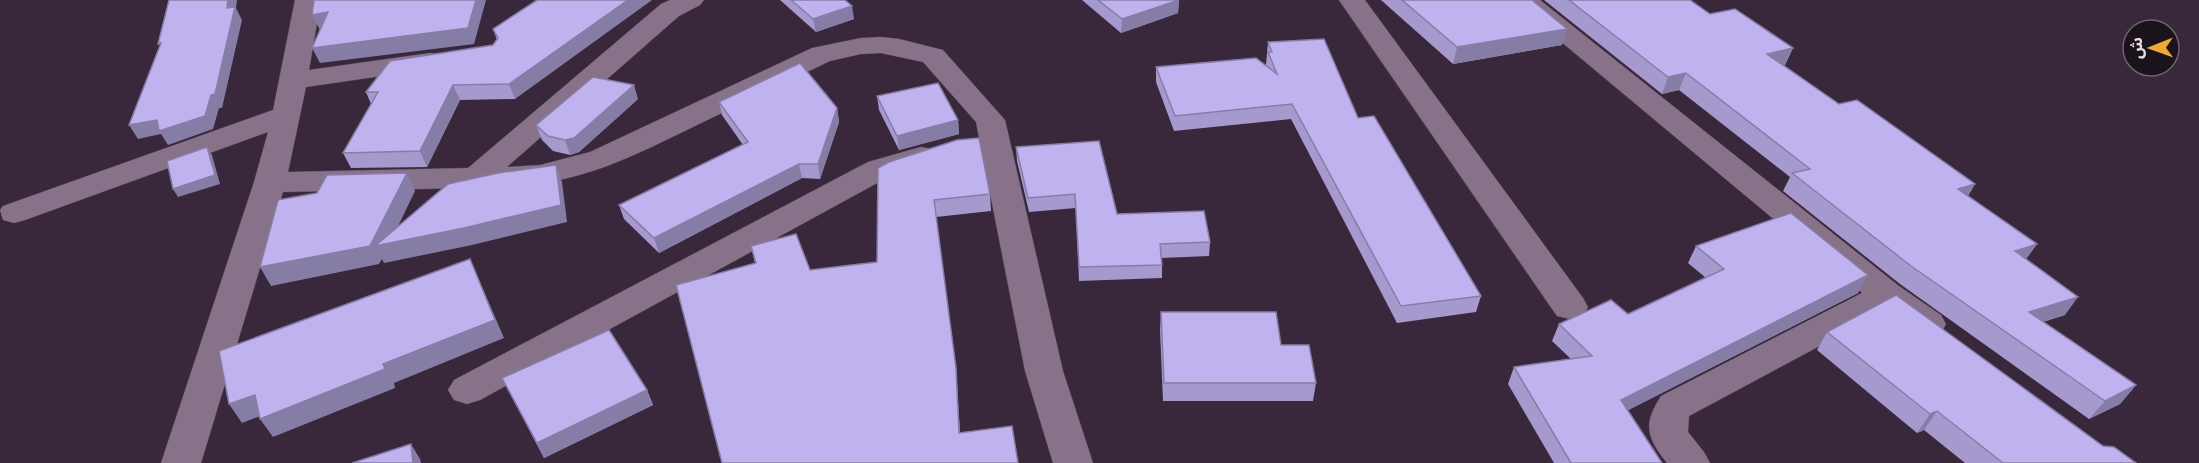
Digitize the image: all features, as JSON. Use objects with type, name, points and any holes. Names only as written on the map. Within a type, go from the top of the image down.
[{"type":"street","points":[[181,463],[270,182],[287,115],[308,0]]},
{"type":"street","points":[[477,177],[670,10],[691,0]]},
{"type":"street","points":[[1352,0],[1570,307]]},
{"type":"street","points":[[1524,0],[1887,295],[1955,344]]},
{"type":"street","points":[[270,182],[540,174],[601,159],[822,54],[861,46],[899,47],[933,56],[990,120],[972,143],[879,169],[467,390]]},
{"type":"street","points":[[292,81],[454,57]]},
{"type":"street","points":[[14,213],[287,115]]},
{"type":"street","points":[[972,143],[1073,463]]},
{"type":"street","points":[[1690,463],[1666,431],[1667,417],[1675,406],[1887,295]]},
{"type":"building","points":[[169,0],[228,0],[227,8],[235,7],[215,94],[211,95],[205,116],[159,131],[157,120],[129,125],[161,43],[158,44]]},
{"type":"building","points":[[314,0],[476,0],[468,28],[312,48],[328,12],[312,15]]},
{"type":"building","points":[[537,0],[628,0],[509,84],[453,85],[420,151],[343,153],[378,92],[366,92],[390,61],[493,45],[498,38],[493,29]]},
{"type":"building","points":[[791,0],[845,0],[852,6],[813,19]]},
{"type":"building","points":[[1098,0],[1179,0],[1122,19]]},
{"type":"building","points":[[1402,0],[1532,0],[1567,29],[1457,47]]},
{"type":"building","points":[[1569,0],[1690,0],[1710,14],[1735,9],[1793,48],[1767,54],[1839,104],[1857,100],[1975,184],[1958,189],[2037,244],[2015,251],[2078,297],[2029,312],[2136,385],[2105,401],[1911,266],[1792,173],[1810,169],[1686,73],[1668,77]]},
{"type":"building","points":[[1324,39],[1358,118],[1374,116],[1481,296],[1401,306],[1292,104],[1175,116],[1156,67],[1256,58],[1277,74],[1268,52],[1272,52],[1268,42]]},
{"type":"building","points":[[800,63],[837,108],[818,164],[799,164],[654,238],[619,205],[748,142],[719,102]]},
{"type":"building","points":[[593,77],[634,85],[574,138],[565,140],[548,136],[536,125]]},
{"type":"building","points":[[938,83],[958,120],[897,136],[877,96]]},
{"type":"building","points":[[979,138],[990,194],[934,200],[956,368],[959,433],[1012,426],[1018,463],[722,463],[676,285],[756,263],[751,246],[796,234],[810,270],[877,262],[878,168],[889,162],[957,140]]},
{"type":"building","points":[[1099,141],[1117,214],[1204,211],[1210,242],[1160,244],[1162,265],[1079,267],[1075,194],[1028,198],[1016,147]]},
{"type":"building","points":[[207,147],[215,175],[173,189],[167,161]]},
{"type":"building","points":[[556,165],[561,205],[375,246],[448,184],[498,173]]},
{"type":"building","points":[[407,173],[370,246],[260,267],[278,200],[317,193],[327,175]]},
{"type":"building","points":[[1791,213],[1868,275],[1621,400],[1662,463],[1571,463],[1514,367],[1592,356],[1559,324],[1611,300],[1628,314],[1724,269],[1696,246]]},
{"type":"building","points":[[470,259],[495,320],[383,364],[385,369],[260,419],[255,395],[229,404],[219,351]]},
{"type":"building","points":[[1896,295],[2103,446],[2114,447],[2136,463],[2003,463],[1937,411],[1930,414],[1827,332]]},
{"type":"building","points":[[1161,312],[1276,312],[1281,345],[1309,345],[1316,383],[1164,383]]},
{"type":"building","points":[[609,330],[647,390],[537,443],[502,378]]},
{"type":"building","points":[[411,444],[413,463],[352,463]]}]
